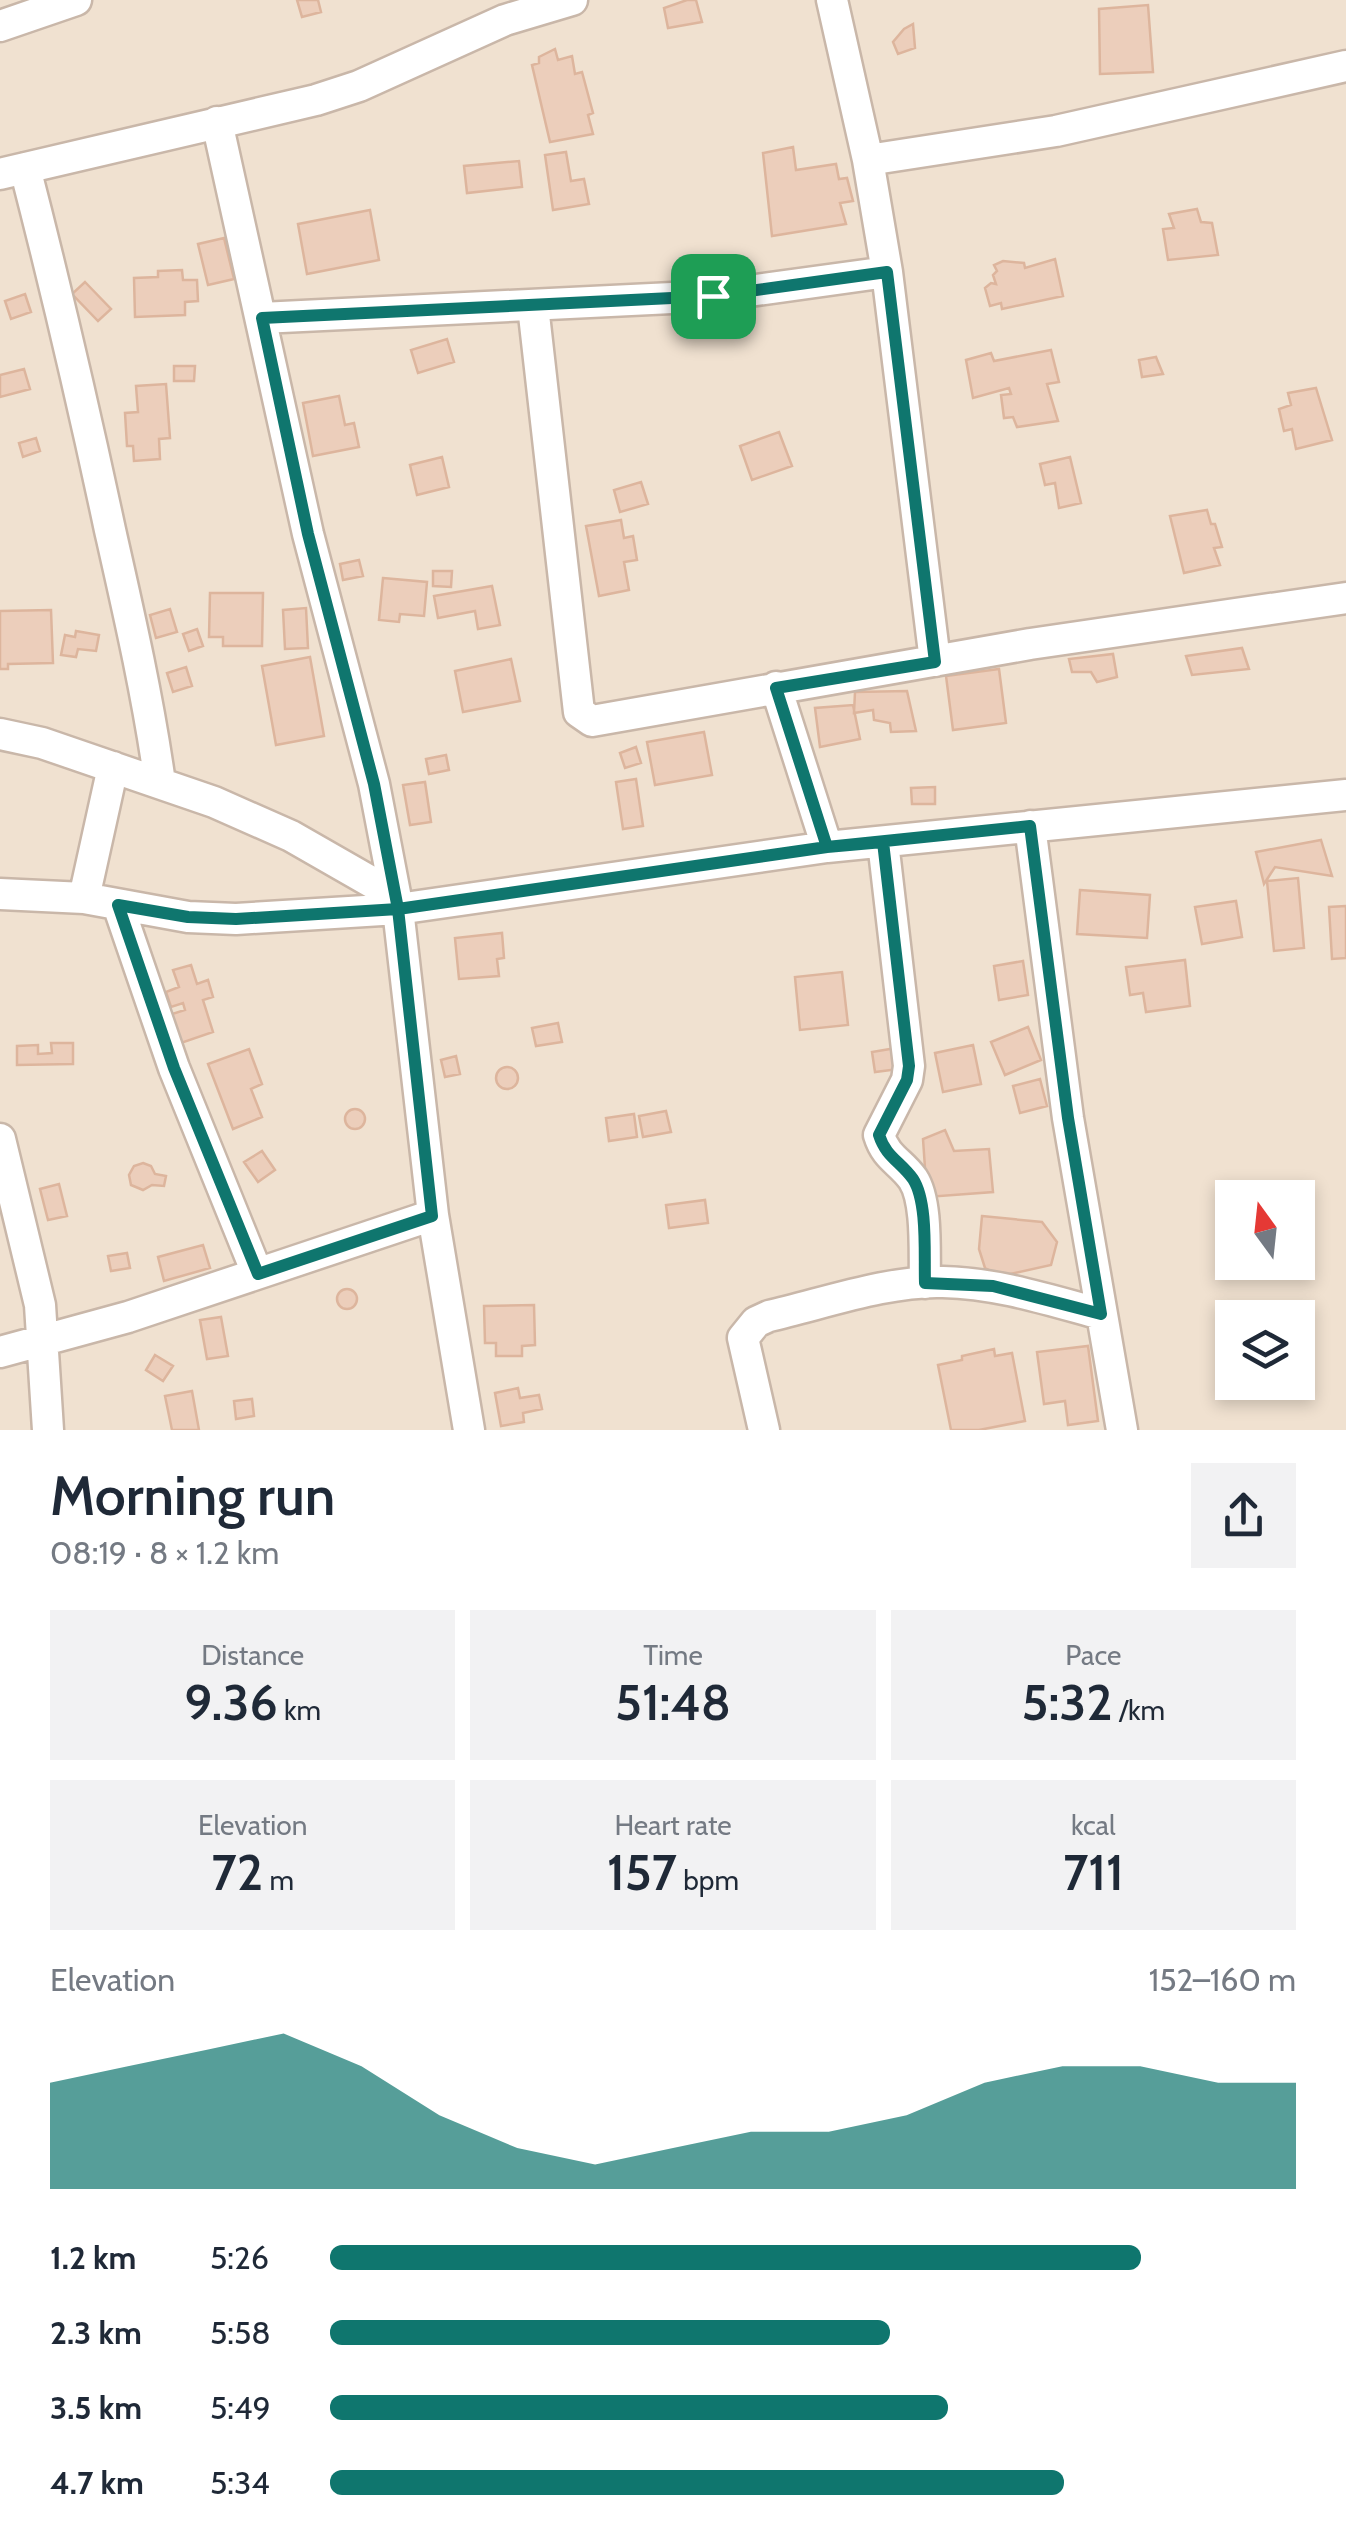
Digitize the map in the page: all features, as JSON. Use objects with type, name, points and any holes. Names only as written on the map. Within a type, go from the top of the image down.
[{"type":"street","points":[[0,26],[76,0]]},
{"type":"street","points":[[160,783],[146,694],[66,328],[12,171],[316,100],[360,86],[503,10],[572,0]]},
{"type":"street","points":[[832,0],[868,160],[887,272],[935,662]]},
{"type":"street","points":[[868,160],[1056,131],[1346,66]]},
{"type":"street","points":[[217,122],[308,534],[374,784],[396,902],[432,1216],[469,1430]]},
{"type":"street","points":[[262,318],[713,296],[887,272]]},
{"type":"street","points":[[533,306],[579,712],[592,721],[1030,644],[1346,598]]},
{"type":"street","points":[[776,688],[827,847]]},
{"type":"street","points":[[0,734],[114,766],[292,836],[396,902]]},
{"type":"street","points":[[84,898],[114,766]]},
{"type":"street","points":[[0,894],[84,898],[188,917],[236,919],[827,847],[1346,795]]},
{"type":"street","points":[[1030,826],[1068,1118],[1122,1430]]},
{"type":"street","points":[[883,842],[909,1066],[907,1080],[879,1135],[884,1151],[914,1181],[921,1201],[925,1283]]},
{"type":"street","points":[[118,905],[174,1068],[258,1274]]},
{"type":"street","points":[[0,1139],[36,1281],[48,1430]]},
{"type":"street","points":[[0,1352],[258,1274],[432,1216]]},
{"type":"street","points":[[764,1430],[743,1338],[756,1322],[925,1283],[993,1286],[1101,1314]]},
{"type":"shaded area","points":[[0,0],[1346,0],[1346,1430],[0,1430]]},
{"type":"building","points":[[297,0],[318,0],[321,12],[302,17]]},
{"type":"building","points":[[696,0],[702,22],[668,28],[664,8]]},
{"type":"building","points":[[1148,5],[1153,72],[1100,74],[1099,9]]},
{"type":"building","points":[[913,24],[915,48],[898,54],[893,42]]},
{"type":"building","points":[[555,49],[558,60],[572,56],[575,74],[582,72],[593,113],[588,115],[593,134],[550,142],[532,65]]},
{"type":"building","points":[[793,147],[796,170],[836,164],[839,179],[847,178],[853,201],[840,203],[846,224],[772,236],[763,153]]},
{"type":"building","points":[[566,152],[571,181],[584,179],[589,204],[553,210],[545,155]]},
{"type":"building","points":[[519,161],[522,187],[467,193],[464,166]]},
{"type":"building","points":[[1197,209],[1201,222],[1212,223],[1218,255],[1168,260],[1163,229],[1174,228],[1169,214]]},
{"type":"building","points":[[370,210],[379,260],[307,274],[298,224]]},
{"type":"building","points":[[224,238],[234,279],[208,285],[198,244]]},
{"type":"building","points":[[1055,259],[1063,296],[1002,309],[1001,303],[990,306],[985,288],[996,284],[994,265],[1003,261],[1024,263],[1025,268]]},
{"type":"building","points":[[182,270],[183,280],[197,280],[198,301],[185,302],[185,315],[135,317],[134,278]]},
{"type":"building","points":[[85,282],[111,309],[98,321],[72,294]]},
{"type":"building","points":[[25,294],[31,312],[11,319],[5,301]]},
{"type":"building","points":[[447,339],[454,362],[418,373],[411,350]]},
{"type":"building","points":[[1051,350],[1059,382],[1047,384],[1058,421],[1017,427],[1013,417],[1004,418],[1001,395],[1011,394],[1009,388],[973,398],[966,360],[991,353],[994,361]]},
{"type":"building","points":[[1156,357],[1163,374],[1142,377],[1139,360]]},
{"type":"building","points":[[174,366],[195,366],[194,381],[174,381]]},
{"type":"building","points":[[24,369],[30,389],[0,397],[0,375]]},
{"type":"building","points":[[166,384],[170,438],[159,439],[160,459],[134,461],[133,446],[127,446],[125,413],[138,412],[136,386]]},
{"type":"building","points":[[1316,388],[1332,440],[1296,449],[1292,429],[1284,431],[1279,409],[1291,405],[1288,393]]},
{"type":"building","points":[[339,396],[345,425],[354,423],[359,447],[313,456],[303,403]]},
{"type":"building","points":[[779,432],[792,466],[752,480],[740,446]]},
{"type":"building","points":[[36,438],[40,451],[23,457],[19,443]]},
{"type":"building","points":[[442,457],[449,487],[417,495],[410,465]]},
{"type":"building","points":[[1070,457],[1081,503],[1059,508],[1055,483],[1045,485],[1040,464]]},
{"type":"building","points":[[641,482],[648,504],[620,512],[614,490]]},
{"type":"building","points":[[1207,510],[1222,547],[1214,548],[1220,565],[1184,573],[1170,516]]},
{"type":"building","points":[[621,520],[624,538],[633,536],[637,560],[624,562],[629,590],[599,596],[586,526]]},
{"type":"building","points":[[359,560],[363,576],[343,580],[340,564]]},
{"type":"building","points":[[433,571],[452,571],[451,587],[433,586]]},
{"type":"building","points":[[383,578],[427,582],[424,616],[400,614],[399,622],[379,620]]},
{"type":"building","points":[[492,586],[500,625],[478,629],[475,611],[438,618],[434,596]]},
{"type":"building","points":[[210,593],[263,593],[262,646],[223,646],[223,637],[209,637]]},
{"type":"building","points":[[306,608],[308,648],[285,649],[283,610]]},
{"type":"building","points":[[170,609],[177,632],[156,638],[150,615]]},
{"type":"building","points":[[51,610],[53,663],[8,664],[8,669],[0,669],[0,611]]},
{"type":"building","points":[[197,629],[203,646],[189,651],[183,634]]},
{"type":"building","points":[[76,631],[99,635],[96,651],[78,649],[76,657],[61,655],[65,635],[75,637]]},
{"type":"building","points":[[1242,648],[1249,669],[1192,675],[1186,656]]},
{"type":"building","points":[[1113,654],[1117,677],[1097,682],[1091,672],[1072,672],[1069,659]]},
{"type":"building","points":[[310,657],[324,736],[276,745],[262,666]]},
{"type":"building","points":[[511,659],[520,701],[463,712],[455,671]]},
{"type":"building","points":[[186,667],[192,686],[173,692],[167,673]]},
{"type":"building","points":[[999,669],[1006,723],[953,730],[946,676]]},
{"type":"building","points":[[907,691],[916,731],[891,732],[890,723],[874,720],[873,710],[854,713],[855,692]]},
{"type":"building","points":[[853,705],[860,739],[820,747],[815,708]]},
{"type":"building","points":[[704,732],[712,775],[655,785],[647,742]]},
{"type":"building","points":[[636,747],[641,763],[625,768],[620,753]]},
{"type":"building","points":[[446,755],[449,770],[429,774],[426,759]]},
{"type":"building","points":[[636,779],[643,826],[623,829],[616,782]]},
{"type":"building","points":[[425,782],[431,822],[410,825],[403,785]]},
{"type":"building","points":[[935,787],[935,804],[912,804],[911,788]]},
{"type":"building","points":[[1321,840],[1332,876],[1275,867],[1264,884],[1256,852]]},
{"type":"building","points":[[1298,878],[1304,948],[1274,951],[1267,881]]},
{"type":"building","points":[[1080,890],[1150,895],[1147,938],[1077,934]]},
{"type":"building","points":[[1236,901],[1242,937],[1202,944],[1195,907]]},
{"type":"building","points":[[1346,906],[1346,958],[1332,959],[1329,907]]},
{"type":"building","points":[[502,933],[504,958],[497,959],[499,976],[459,979],[455,938]]},
{"type":"building","points":[[1185,960],[1190,1006],[1146,1012],[1143,993],[1130,995],[1126,967]]},
{"type":"building","points":[[1023,961],[1028,995],[999,1000],[994,966]]},
{"type":"building","points":[[191,965],[197,984],[208,980],[213,997],[203,1000],[213,1032],[181,1043],[172,1014],[185,1010],[183,1003],[171,1007],[166,992],[179,987],[173,970]]},
{"type":"building","points":[[842,972],[848,1025],[800,1030],[795,977]]},
{"type":"building","points":[[558,1023],[562,1042],[536,1046],[532,1028]]},
{"type":"building","points":[[1028,1027],[1041,1060],[1005,1075],[991,1042]]},
{"type":"building","points":[[51,1043],[73,1043],[73,1064],[17,1065],[17,1046],[38,1045],[38,1054],[52,1053]]},
{"type":"building","points":[[973,1045],[981,1084],[943,1092],[935,1053]]},
{"type":"building","points":[[896,1048],[899,1069],[875,1072],[872,1052]]},
{"type":"building","points":[[249,1049],[262,1084],[251,1089],[262,1117],[233,1129],[208,1064]]},
{"type":"building","points":[[456,1056],[460,1074],[445,1077],[441,1060]]},
{"type":"building","points":[[507,1067],[515,1070],[515,1086],[507,1089],[499,1086],[496,1078],[499,1070]]},
{"type":"building","points":[[1040,1079],[1047,1106],[1020,1113],[1013,1086]]},
{"type":"building","points":[[355,1109],[365,1119],[355,1129],[345,1119]]},
{"type":"building","points":[[666,1111],[671,1132],[643,1137],[639,1116]]},
{"type":"building","points":[[634,1114],[637,1137],[609,1141],[606,1118]]},
{"type":"building","points":[[945,1130],[954,1151],[989,1149],[993,1192],[927,1197],[923,1139]]},
{"type":"building","points":[[262,1151],[275,1170],[258,1182],[244,1162]]},
{"type":"building","points":[[134,1166],[151,1166],[155,1174],[166,1176],[164,1186],[152,1185],[143,1190],[131,1185],[129,1175]]},
{"type":"building","points":[[59,1184],[67,1216],[48,1220],[40,1189]]},
{"type":"building","points":[[705,1200],[708,1223],[669,1228],[666,1205]]},
{"type":"building","points":[[982,1216],[1042,1222],[1057,1242],[1051,1265],[1001,1276],[985,1268],[979,1249]]},
{"type":"building","points":[[203,1245],[210,1268],[164,1281],[158,1257]]},
{"type":"building","points":[[127,1253],[130,1268],[111,1271],[108,1256]]},
{"type":"building","points":[[343,1289],[351,1289],[357,1299],[351,1309],[343,1309],[337,1303],[337,1295]]},
{"type":"building","points":[[534,1305],[535,1345],[522,1346],[522,1356],[496,1356],[496,1343],[485,1343],[484,1306]]},
{"type":"building","points":[[221,1317],[228,1356],[207,1359],[200,1320]]},
{"type":"building","points":[[1088,1346],[1098,1421],[1068,1425],[1065,1401],[1044,1404],[1037,1352]]},
{"type":"building","points":[[994,1349],[995,1356],[1012,1353],[1025,1421],[979,1430],[951,1430],[938,1365]]},
{"type":"building","points":[[155,1355],[173,1366],[163,1381],[146,1370]]},
{"type":"building","points":[[518,1388],[520,1398],[539,1395],[542,1409],[523,1413],[524,1422],[501,1426],[495,1393]]},
{"type":"building","points":[[192,1391],[199,1430],[172,1430],[165,1396]]},
{"type":"building","points":[[252,1399],[254,1416],[236,1419],[234,1401]]},
{"type":"route","points":[[713,296],[262,318],[308,534],[374,784],[398,909],[432,1216],[258,1274],[174,1068],[118,905],[188,917],[236,919],[398,909],[827,847],[1030,826],[1068,1118],[1101,1314],[993,1286],[925,1283],[921,1201],[914,1181],[884,1151],[879,1135],[907,1080],[909,1066],[883,842],[827,847],[776,688],[935,662],[887,272],[713,296]]}]
